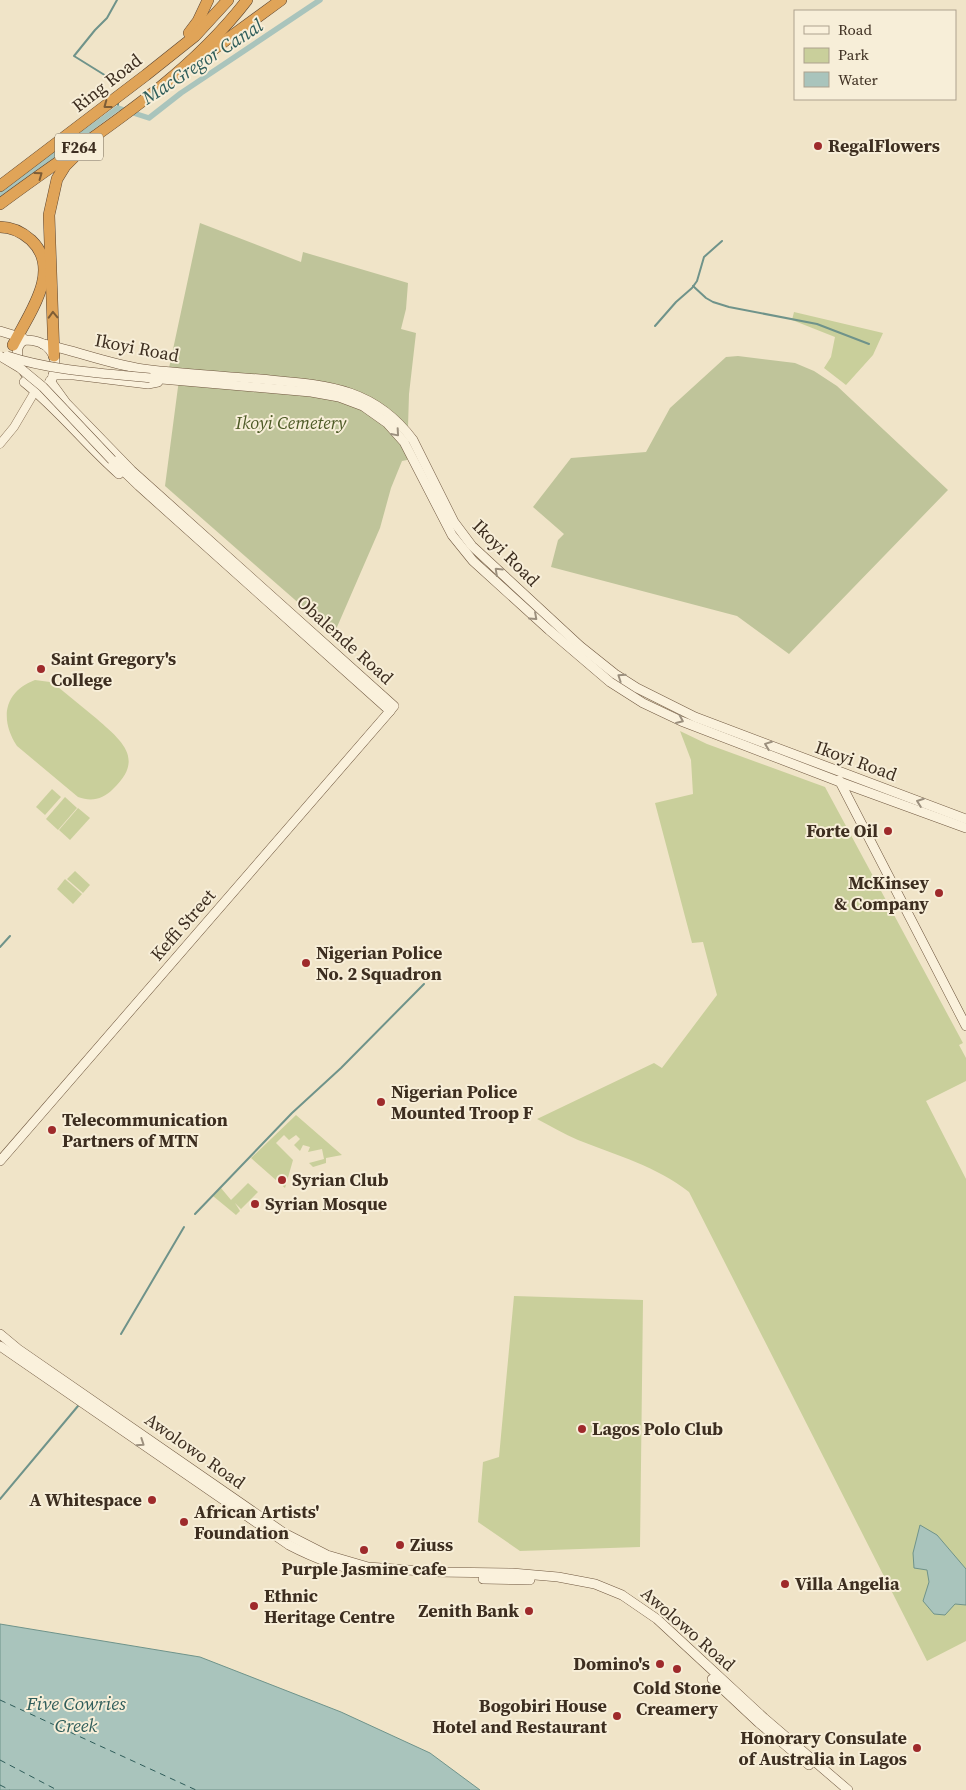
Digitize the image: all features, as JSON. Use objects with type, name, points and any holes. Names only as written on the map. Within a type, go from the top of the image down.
[{"type":"highway","points":[[170,56],[198,21],[208,0]]},
{"type":"highway","name":"Ring Road","points":[[0,186],[195,36],[228,0]]},
{"type":"highway","name":"Ring Road","points":[[0,204],[103,131],[177,74],[212,41],[247,0]]},
{"type":"highway","points":[[177,74],[281,0]]},
{"type":"highway","points":[[0,176],[55,135],[92,117]]},
{"type":"highway","points":[[50,349],[52,274],[49,215],[57,180],[65,166],[103,131]]},
{"type":"highway","points":[[0,227],[21,232],[34,242],[44,262],[44,277],[39,294],[15,340]]},
{"type":"main road","points":[[0,331],[15,340],[30,340],[50,349],[55,366],[52,378],[46,385],[36,389]]},
{"type":"main road","points":[[4,366],[5,354],[15,340]]},
{"type":"main road","name":"Ikoyi Road","points":[[50,349],[142,368],[322,384],[363,397],[388,412],[409,435],[419,451],[454,522],[472,546],[594,658],[637,688],[681,711],[966,819]]},
{"type":"main road","name":"Ikoyi Road","points":[[0,355],[60,368],[325,394],[352,401],[368,409],[387,423],[404,442],[448,528],[466,552],[492,579],[600,674],[643,703],[681,721],[966,828]]},
{"type":"main road","name":"Obalende Road","points":[[0,355],[20,368],[43,387],[139,486],[390,711],[394,706],[131,470],[66,404],[52,378]]},
{"type":"main road","name":"Obalende Road","points":[[4,366],[36,389],[101,459],[119,474],[139,486]]},
{"type":"main road","points":[[52,378],[74,376],[148,384],[170,380]]},
{"type":"main road","name":"Keffi Street","points":[[0,1161],[390,711]]},
{"type":"main road","points":[[838,771],[840,782],[966,1026]]},
{"type":"main road","points":[[850,800],[852,792],[859,789]]},
{"type":"main road","name":"Awolowo Road","points":[[0,1334],[18,1349],[284,1533],[327,1555],[352,1563],[383,1569],[558,1576],[595,1584],[622,1594],[657,1619],[764,1718],[848,1790]]},
{"type":"main road","name":"Awolowo Road","points":[[0,1346],[289,1545],[312,1557],[339,1567],[380,1575],[568,1582],[598,1589],[611,1595],[653,1622],[759,1723],[839,1790]]},
{"type":"street","points":[[0,444],[14,427],[36,389]]},
{"type":"green space","name":"Ikoyi Cemetery","points":[[200,223],[301,262],[303,252],[408,283],[406,309],[401,329],[416,333],[409,394],[407,460],[402,461],[391,488],[380,528],[334,634],[165,486],[182,370],[169,368]]},
{"type":"green space","points":[[794,312],[883,333],[873,355],[846,385],[824,368],[831,357],[835,337],[792,320]]},
{"type":"green space","points":[[738,356],[795,363],[814,371],[837,386],[948,490],[789,654],[737,616],[551,567],[558,540],[564,534],[533,507],[571,458],[646,452],[670,408],[726,357]]},
{"type":"green space","points":[[35,680],[50,682],[58,687],[115,735],[126,751],[129,759],[128,769],[123,778],[105,795],[97,799],[78,797],[17,746],[8,726],[8,708],[16,692],[24,685]]},
{"type":"green space","points":[[680,731],[707,744],[825,787],[963,1043],[959,1045],[966,1058],[966,1081],[926,1101],[966,1179],[966,1641],[927,1661],[689,1192],[664,1175],[622,1156],[578,1140],[537,1119],[654,1063],[662,1068],[717,995],[703,942],[692,943],[655,803],[693,794],[691,760]]},
{"type":"green space","points":[[52,789],[61,797],[45,815],[36,807]]},
{"type":"green space","points":[[65,797],[77,808],[58,830],[46,819]]},
{"type":"green space","points":[[78,808],[90,818],[70,840],[59,830]]},
{"type":"green space","points":[[75,871],[90,885],[83,893],[67,879]]},
{"type":"green space","points":[[65,879],[82,894],[73,904],[57,889]]},
{"type":"green space","points":[[296,1115],[342,1155],[326,1158],[326,1163],[313,1167],[309,1163],[324,1159],[322,1149],[308,1152],[310,1147],[303,1145],[300,1151],[294,1145],[300,1139],[296,1135],[289,1140],[284,1135],[276,1143],[293,1160],[285,1188],[251,1158]]},
{"type":"green space","points":[[248,1183],[258,1192],[241,1209],[235,1203],[240,1211],[236,1215],[213,1196],[221,1188],[231,1200]]},
{"type":"green space","name":"Lagos Polo Club","points":[[514,1296],[643,1300],[640,1547],[520,1551],[478,1522],[483,1462],[499,1457]]},
{"type":"water","points":[[920,1525],[937,1535],[966,1569],[966,1605],[955,1604],[945,1615],[934,1614],[923,1601],[929,1582],[927,1570],[914,1568],[913,1553]]},
{"type":"water","name":"Five Cowries Creek","points":[[0,1624],[200,1657],[341,1712],[430,1753],[480,1790],[0,1790]]},
{"type":"waterway","points":[[111,79],[74,56],[107,18],[117,0]]},
{"type":"waterway","name":"MacGregor Canal","points":[[0,195],[118,108],[149,118],[181,93],[320,0]]},
{"type":"waterway","name":"MacGregor Canal","points":[[118,101],[118,108]]},
{"type":"waterway","points":[[655,326],[676,302],[692,288],[697,281],[704,257],[722,241]]},
{"type":"waterway","points":[[693,286],[713,302],[729,307],[817,324],[869,344]]},
{"type":"waterway","points":[[0,947],[10,936]]},
{"type":"waterway","points":[[195,1214],[292,1113],[341,1068],[424,984]]},
{"type":"waterway","points":[[121,1334],[184,1227]]},
{"type":"waterway","points":[[0,1499],[78,1406]]},
{"type":"ferry route","points":[[0,1700],[196,1790]]},
{"type":"ferry route","points":[[0,1760],[57,1790]]},
{"type":"ferry route","points":[[0,1785],[10,1790]]},
{"type":"place","name":"RegalFlowers","points":[[818,146]]},
{"type":"place","name":"Saint Gregory's College","points":[[41,669]]},
{"type":"place","name":"Forte Oil","points":[[888,831]]},
{"type":"place","name":"McKinsey & Company","points":[[939,893]]},
{"type":"place","name":"Nigerian Police No. 2 Squadron","points":[[306,963]]},
{"type":"place","name":"Nigerian Police Mounted Troop F","points":[[381,1102]]},
{"type":"place","name":"Telecommunication Partners of MTN","points":[[52,1130]]},
{"type":"place","name":"Syrian Club","points":[[282,1180]]},
{"type":"place","name":"Syrian Mosque","points":[[255,1204]]},
{"type":"place","name":"Lagos Polo Club","points":[[582,1429]]},
{"type":"place","name":"A Whitespace","points":[[152,1500]]},
{"type":"place","name":"African Artists' Foundation","points":[[184,1522]]},
{"type":"place","name":"Ziuss","points":[[400,1545]]},
{"type":"place","name":"Purple Jasmine cafe","points":[[364,1550]]},
{"type":"place","name":"Villa Angelia","points":[[785,1584]]},
{"type":"place","name":"Ethnic Heritage Centre","points":[[254,1606]]},
{"type":"place","name":"Zenith Bank","points":[[529,1611]]},
{"type":"place","name":"Domino's","points":[[660,1664]]},
{"type":"place","name":"Cold Stone Creamery","points":[[677,1669]]},
{"type":"place","name":"Bogobiri House Hotel and Restaurant","points":[[617,1716]]},
{"type":"place","name":"Honorary Consulate of Australia in Lagos","points":[[917,1748]]}]
